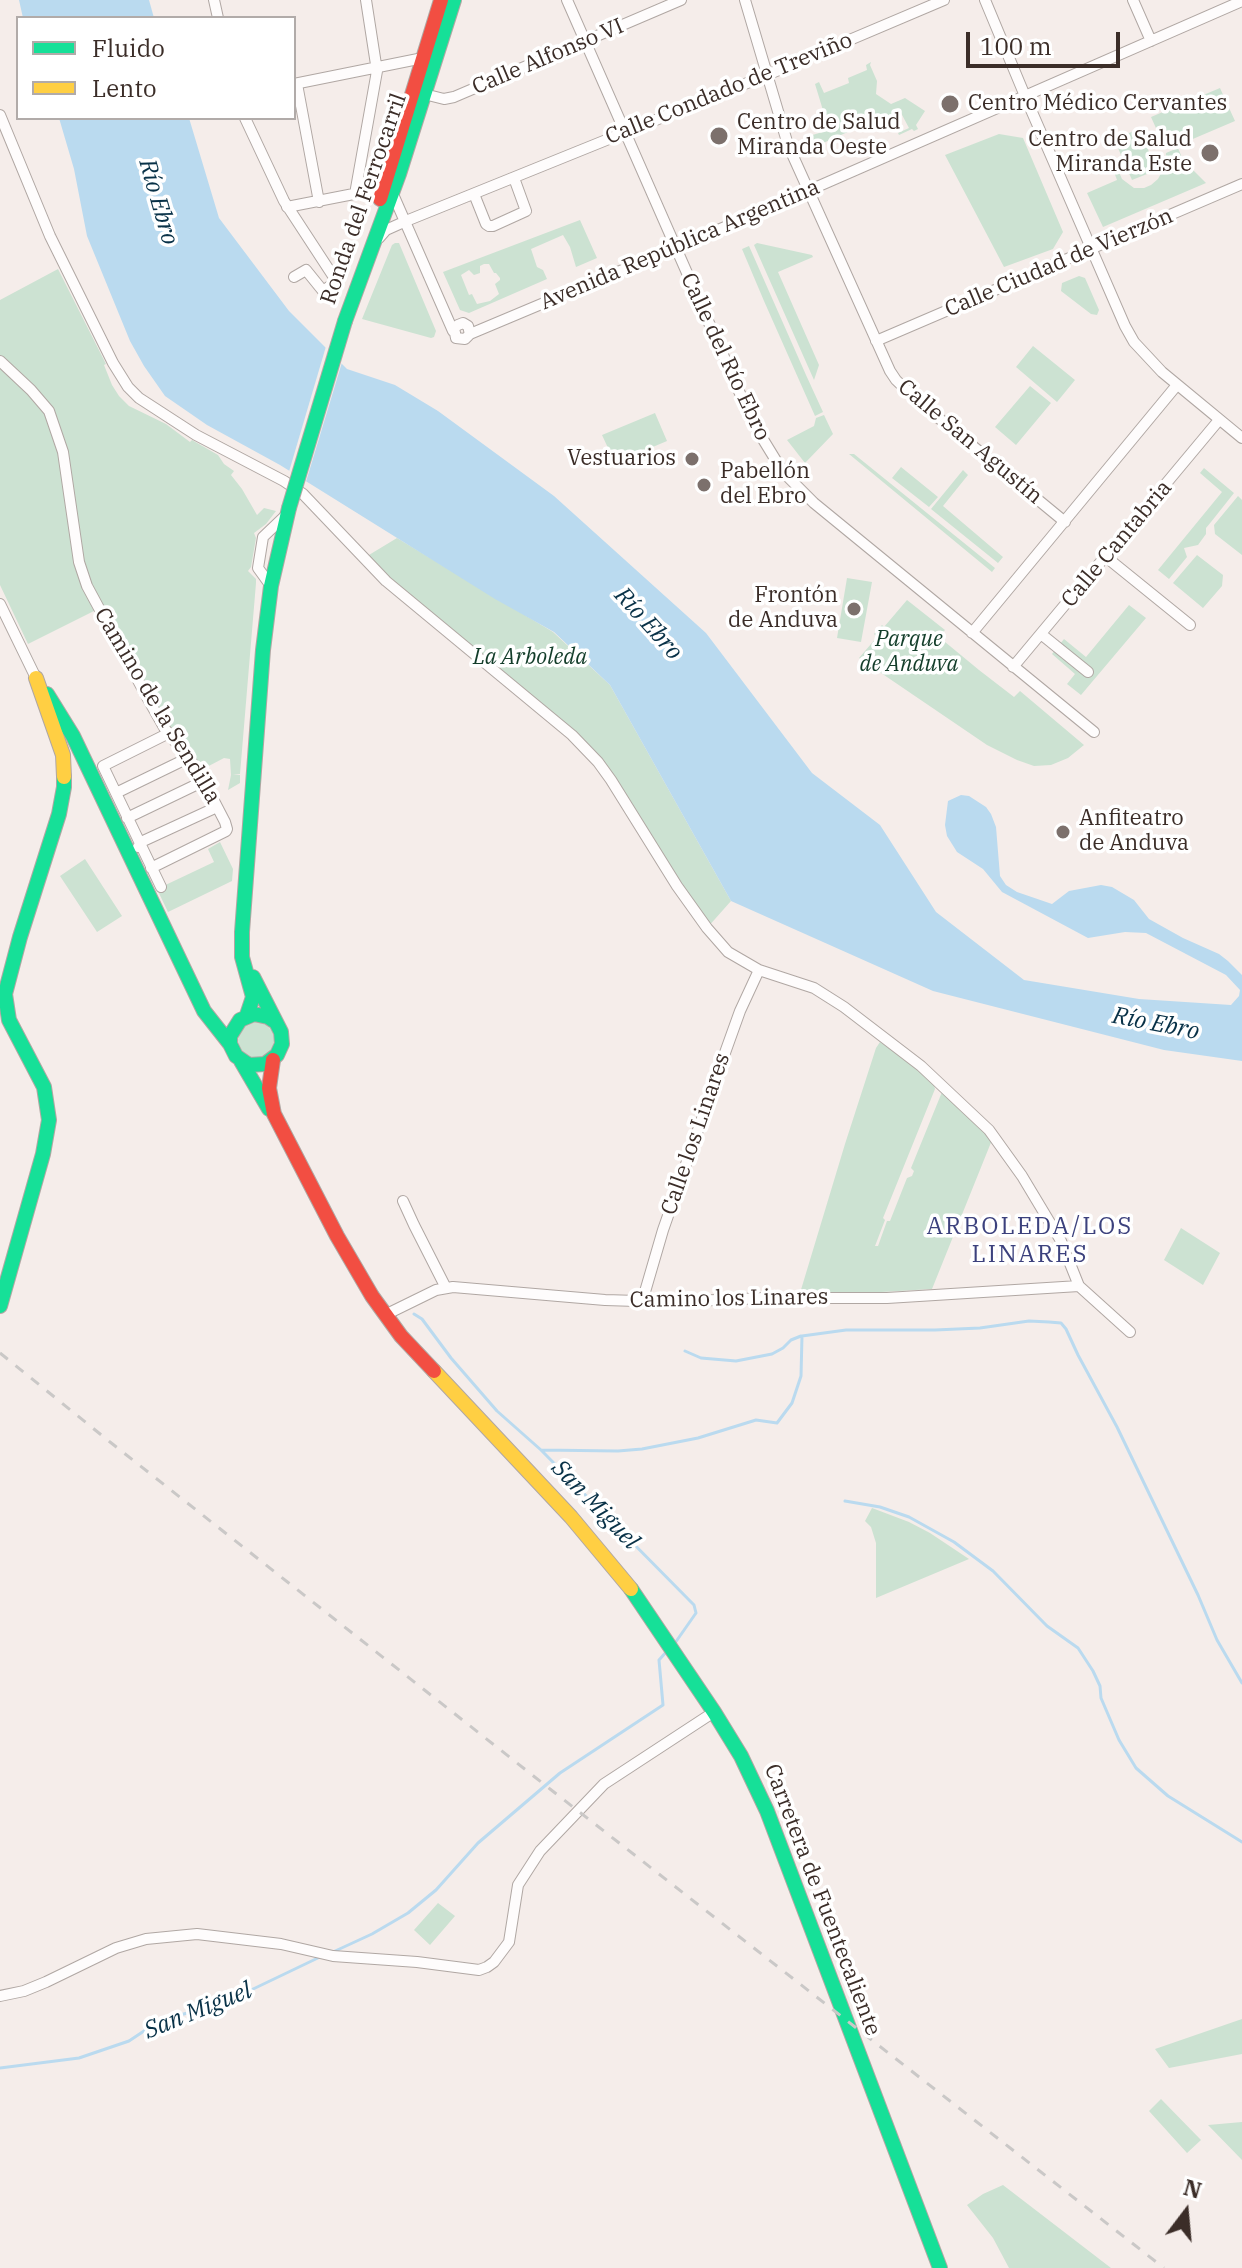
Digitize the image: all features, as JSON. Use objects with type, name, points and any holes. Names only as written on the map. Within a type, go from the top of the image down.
[{"type":"main road","name":"Ronda del Ferrocarril","points":[[419,93],[423,58],[441,0]]},
{"type":"main road","name":"Ronda del Ferrocarril","points":[[345,321],[343,316],[454,0]]},
{"type":"main road","name":"Ronda del Ferrocarril","points":[[345,321],[375,242],[388,191]]},
{"type":"main road","points":[[230,1044],[233,1029],[253,997],[242,957],[238,822],[271,586],[288,511],[345,321]]},
{"type":"main road","points":[[36,678],[73,736],[204,1011],[241,1061],[257,1066],[273,1060]]},
{"type":"main road","points":[[0,1306],[43,1154],[49,1120],[44,1087],[9,1020],[5,994],[59,814],[64,787],[63,755],[36,678]]},
{"type":"main road","points":[[245,967],[263,993],[282,1038],[280,1050],[273,1060],[269,1088],[274,1114]]},
{"type":"main road","points":[[204,1011],[219,1022],[261,1014],[274,1021]]},
{"type":"main road","name":"Carretera de Fuentecaliente","points":[[241,1061],[265,1105],[274,1114],[344,1249],[385,1315],[605,1556],[671,1647],[741,1756],[767,1811],[940,2268]]},
{"type":"street","points":[[355,194],[376,66],[366,0]]},
{"type":"street","name":"Calle del Río Ebro","points":[[567,0],[753,423],[783,472],[814,503],[1094,732]]},
{"type":"street","name":"Calle Alfonso VI","points":[[419,93],[444,99],[454,97],[681,0]]},
{"type":"street","name":"Calle San Agustín","points":[[745,0],[788,145],[896,380],[1065,522]]},
{"type":"street","name":"Calle Condado de Treviño","points":[[375,242],[386,230],[406,221],[944,0]]},
{"type":"street","points":[[985,0],[1134,342],[1153,364],[1242,438]]},
{"type":"street","points":[[1133,0],[1151,41]]},
{"type":"street","name":"Avenida República Argentina","points":[[406,221],[453,331],[455,326],[463,323],[468,326],[470,334],[676,248],[1242,1]]},
{"type":"street","points":[[319,202],[296,84],[423,58]]},
{"type":"street","points":[[0,115],[50,236],[128,387],[139,398],[196,435],[303,494],[386,581],[572,735],[611,780],[677,886],[728,952],[759,970],[814,988],[844,1007],[921,1066],[974,1115],[998,1141],[1029,1188],[1061,1241],[1079,1286],[1130,1332]]},
{"type":"street","points":[[246,120],[287,207],[335,279],[323,291],[306,270],[294,277]]},
{"type":"street","points":[[474,194],[486,224],[493,226],[526,211],[514,178]]},
{"type":"street","name":"Calle Ciudad de Vierzón","points":[[876,341],[1242,184]]},
{"type":"street","points":[[287,207],[388,191],[406,221]]},
{"type":"street","name":"Camino de la Sendilla","points":[[0,361],[40,399],[53,418],[63,452],[79,562],[87,586],[169,733],[193,762],[217,807],[238,822]]},
{"type":"street","points":[[972,633],[1177,385]]},
{"type":"street","name":"Calle Cantabria","points":[[1013,667],[1219,420]]},
{"type":"street","points":[[271,586],[258,568],[261,545],[263,537],[288,511]]},
{"type":"street","points":[[261,545],[276,556]]},
{"type":"street","points":[[259,560],[276,556]]},
{"type":"street","points":[[1106,557],[1190,625]]},
{"type":"street","points":[[0,604],[36,678]]},
{"type":"street","points":[[1041,634],[1088,672]]},
{"type":"street","points":[[161,887],[103,766],[169,733]]},
{"type":"street","points":[[116,793],[188,758]]},
{"type":"street","points":[[127,818],[204,781]]},
{"type":"street","points":[[141,842],[217,807]]},
{"type":"street","points":[[151,868],[238,822]]},
{"type":"street","points":[[126,846],[133,837],[141,842]]},
{"type":"street","name":"Calle los Linares","points":[[642,1302],[663,1230],[715,1080],[740,1011],[759,970]]},
{"type":"street","points":[[403,1201],[446,1288]]},
{"type":"street","name":"Camino los Linares","points":[[385,1315],[446,1288],[470,1287],[642,1302],[887,1298],[1079,1286]]},
{"type":"street","points":[[0,1996],[24,1991],[116,1948],[146,1939],[197,1934],[281,1944],[327,1954],[479,1970],[487,1967],[509,1942],[518,1885],[540,1851],[604,1784],[714,1712]]},
{"type":"green space","points":[[871,62],[877,81],[876,94],[891,104],[905,98],[925,111],[916,125],[918,129],[899,135],[909,128],[901,113],[874,124],[872,121],[810,149],[806,137],[829,130],[815,84],[819,82],[824,93],[849,83],[848,78],[867,70],[866,65]]},
{"type":"green space","points":[[1220,88],[1235,121],[1174,147],[1172,143],[1164,146],[1151,117]]},
{"type":"green space","points":[[1139,129],[1157,170],[1132,180],[1114,139]]},
{"type":"green space","points":[[999,134],[1023,138],[1063,232],[1053,249],[1004,267],[945,155]]},
{"type":"green space","points":[[1178,148],[1183,160],[1206,183],[1103,227],[1087,193],[1117,180],[1114,172],[1118,170],[1122,179],[1134,188],[1151,185],[1165,166],[1166,153]]},
{"type":"green space","points":[[580,220],[597,258],[576,267],[563,235],[531,249],[537,267],[543,270],[547,279],[469,313],[460,310],[443,272]],"holes":[[[489,264],[500,278],[495,284],[499,294],[490,301],[477,304],[472,294],[469,295],[461,275],[469,270],[474,275],[480,273],[480,266]]]},
{"type":"green space","points":[[395,243],[399,243],[436,331],[434,337],[362,319]]},
{"type":"green space","points":[[757,243],[813,257],[778,272],[819,365],[814,380],[754,245]]},
{"type":"green space","points":[[749,246],[823,412],[815,416],[742,249]]},
{"type":"green space","points":[[58,269],[119,396],[129,406],[218,455],[234,471],[231,475],[257,515],[264,508],[276,511],[254,533],[256,538],[248,571],[256,583],[240,774],[233,775],[240,775],[240,783],[228,790],[230,759],[224,758],[203,769],[155,707],[86,575],[62,436],[0,357],[0,300]]},
{"type":"green space","points":[[1079,276],[1085,278],[1099,310],[1097,315],[1091,314],[1061,291],[1062,283]]},
{"type":"green space","points":[[1033,346],[1075,380],[1057,402],[1016,367]]},
{"type":"green space","points":[[0,365],[45,411],[59,451],[83,586],[94,611],[28,644],[0,585]]},
{"type":"green space","points":[[1030,386],[1051,403],[1016,445],[995,427]]},
{"type":"green space","points":[[655,413],[667,441],[615,463],[602,435]]},
{"type":"green space","points":[[824,415],[833,434],[805,463],[787,440],[814,426],[816,418]]},
{"type":"green space","points":[[849,454],[854,454],[995,568],[992,572]]},
{"type":"green space","points":[[901,467],[938,497],[929,507],[892,478]]},
{"type":"green space","points":[[1204,468],[1234,493],[1206,528],[1206,534],[1198,545],[1184,548],[1187,557],[1169,579],[1158,570],[1222,492],[1200,473]]},
{"type":"green space","points":[[963,470],[968,475],[943,506],[1003,557],[998,563],[931,509]]},
{"type":"green space","points":[[1238,496],[1242,500],[1242,555],[1215,534],[1214,525]]},
{"type":"green space","name":"La Arboleda","points":[[397,538],[553,632],[610,685],[731,901],[707,928],[598,762],[364,558]]},
{"type":"green space","points":[[1197,555],[1223,575],[1222,586],[1203,608],[1173,583]]},
{"type":"green space","name":"Frontón de Anduva","points":[[847,578],[872,582],[861,642],[837,638]]},
{"type":"green space","name":"Parque de Anduva","points":[[907,600],[945,630],[939,637],[979,670],[1014,697],[1020,691],[1084,745],[1068,758],[1051,765],[1034,766],[1017,760],[987,745],[859,658],[877,637],[874,634]]},
{"type":"green space","points":[[1129,605],[1146,618],[1081,695],[1067,684],[1075,674],[1052,654],[1064,639],[1086,657]]},
{"type":"green space","points":[[220,842],[233,869],[232,881],[168,912],[157,889],[214,862],[208,849]]},
{"type":"green space","points":[[85,859],[122,916],[97,932],[60,876]]},
{"type":"green space","points":[[256,1022],[268,1028],[274,1040],[268,1052],[256,1058],[244,1052],[238,1040],[244,1028]]},
{"type":"green space","points":[[880,1042],[910,1063],[935,1089],[883,1218],[885,1220],[875,1246],[878,1246],[887,1221],[890,1221],[907,1178],[912,1176],[914,1171],[911,1168],[942,1092],[992,1140],[932,1289],[800,1293],[845,1144]]},
{"type":"green space","points":[[1181,1228],[1220,1253],[1203,1285],[1164,1260]]},
{"type":"green space","points":[[872,1508],[930,1533],[969,1559],[876,1598],[876,1543],[871,1527],[865,1521]]},
{"type":"green space","points":[[438,1903],[455,1916],[430,1945],[414,1930]]},
{"type":"green space","points":[[1242,2019],[1242,2054],[1169,2068],[1155,2049]]},
{"type":"green space","points":[[1161,2099],[1201,2140],[1187,2153],[1149,2111]]},
{"type":"green space","points":[[1242,2122],[1242,2160],[1208,2125]]},
{"type":"green space","points":[[1003,2185],[1111,2268],[1009,2268],[993,2238],[967,2205]]},
{"type":"water","points":[[19,0],[149,0],[153,16],[23,16]]},
{"type":"water","name":"Río Ebro","points":[[60,120],[190,120],[219,218],[289,311],[347,369],[395,385],[438,411],[554,496],[706,633],[812,773],[880,825],[936,912],[1024,980],[1139,999],[1231,1005],[1239,996],[1240,990],[1226,975],[1146,933],[1125,932],[1088,938],[1002,892],[983,869],[957,852],[947,836],[948,801],[961,795],[969,796],[991,814],[996,827],[1000,876],[1006,885],[1052,904],[1069,891],[1101,885],[1112,887],[1134,900],[1149,919],[1228,961],[1242,975],[1242,1061],[1164,1050],[933,991],[731,901],[610,685],[554,632],[495,599],[280,465],[207,425],[165,396],[130,341],[87,236],[74,169]]},
{"type":"pier","points":[[327,343],[343,359],[305,485],[288,475]]},
{"type":"waterway","points":[[414,1314],[422,1319],[497,1411],[541,1450]]},
{"type":"waterway","name":"San Miguel","points":[[675,1643],[696,1613],[694,1605],[541,1450],[642,1449],[698,1438],[756,1420],[777,1423],[792,1403],[801,1376],[802,1336],[846,1330],[935,1330],[1049,1322],[1061,1323],[1066,1329],[1117,1427],[1217,1640],[1242,1683]]},
{"type":"waterway","points":[[685,1351],[701,1358],[736,1361],[772,1354],[801,1336]]},
{"type":"waterway","points":[[845,1501],[880,1507],[909,1517],[954,1542],[993,1571],[1047,1626],[1078,1648],[1093,1671],[1119,1740],[1136,1768],[1168,1796],[1242,1842]]},
{"type":"waterway","name":"San Miguel","points":[[333,1952],[408,1913],[436,1890],[478,1843],[560,1773],[663,1705],[659,1660],[667,1651]]},
{"type":"waterway","name":"San Miguel","points":[[0,2068],[79,2058],[129,2041],[159,2021],[226,2002],[322,1956]]},
{"type":"railway","points":[[0,1353],[550,1789],[1164,2268]]},
{"type":"traffic: fast","points":[[345,321],[399,174],[454,0]]},
{"type":"traffic: fast","points":[[289,508],[345,321]]},
{"type":"traffic: fast","points":[[247,1015],[253,997],[242,957],[242,932],[263,650],[271,586],[289,508]]},
{"type":"traffic: fast","points":[[47,694],[73,736],[204,1011],[230,1044]]},
{"type":"traffic: fast","points":[[0,1306],[43,1154],[49,1120],[44,1087],[9,1020],[5,994],[59,814],[64,777]]},
{"type":"traffic: fast","points":[[253,977],[281,1032],[282,1044],[277,1055],[265,1064],[249,1065],[236,1056],[230,1036],[240,1020],[254,1014],[274,1021]]},
{"type":"traffic: fast","points":[[241,1061],[269,1109]]},
{"type":"traffic: fast","points":[[631,1589],[741,1756],[767,1811],[940,2268]]},
{"type":"traffic: slow","points":[[36,678],[63,755],[64,777]]},
{"type":"traffic: slow","points":[[434,1371],[571,1517],[631,1589]]},
{"type":"traffic: jam","points":[[380,199],[441,0]]},
{"type":"traffic: jam","points":[[273,1060],[269,1088],[274,1114],[337,1236],[372,1296],[401,1336],[434,1371]]},
{"type":"place","name":"Centro Médico Cervantes","points":[[950,104]]},
{"type":"place","name":"Centro de Salud Miranda Oeste","points":[[719,136]]},
{"type":"place","name":"Centro de Salud Miranda Este","points":[[1210,153]]},
{"type":"place","name":"Vestuarios","points":[[692,459]]},
{"type":"place","name":"Pabellón del Ebro","points":[[704,485]]},
{"type":"place","name":"Frontón de Anduva","points":[[854,609]]},
{"type":"place","name":"Anfiteatro de Anduva","points":[[1063,832]]},
{"type":"district","name":"ARBOLEDA/LOS LINARES","points":[[1030,1241]]}]
